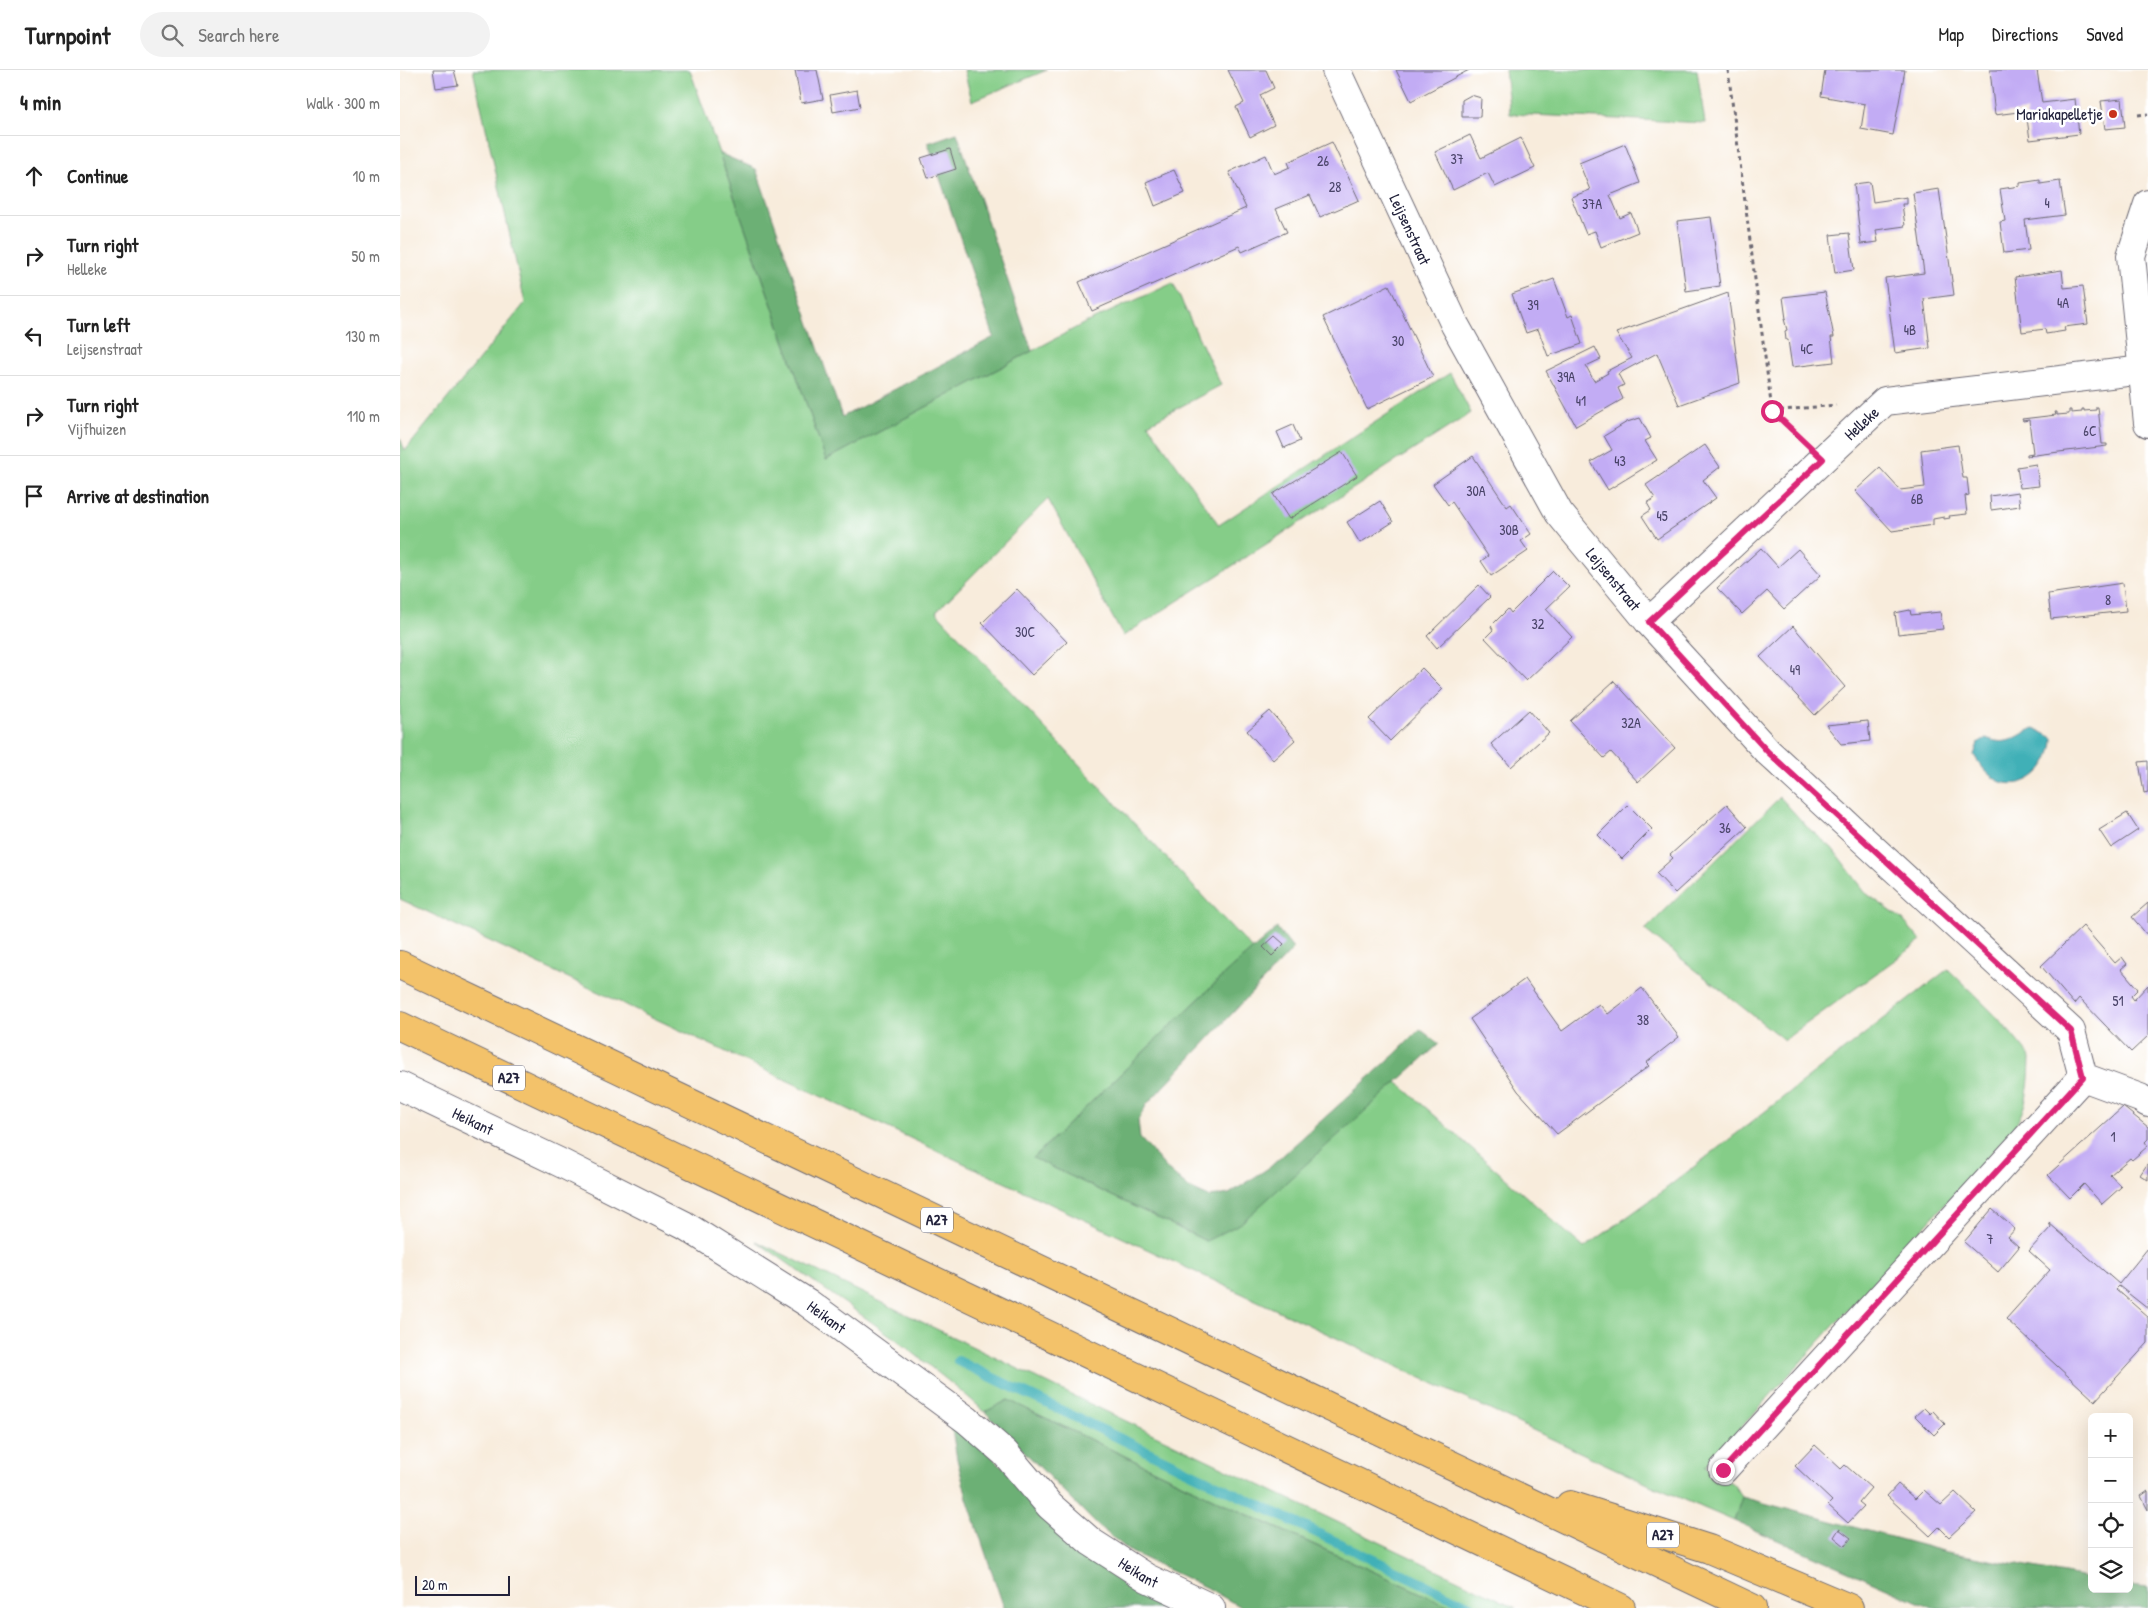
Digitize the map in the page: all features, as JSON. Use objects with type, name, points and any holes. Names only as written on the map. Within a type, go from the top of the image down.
[{"type":"highway","name":"A27","points":[[400,965],[1752,1608]]},
{"type":"highway","name":"A27","points":[[400,1026],[1622,1608]]},
{"type":"highway","name":"A27","points":[[1473,1475],[1709,1550],[1849,1608]]},
{"type":"street","name":"Leijsenstraat","points":[[1336,70],[1455,325],[1559,512],[1649,622],[1768,752],[2071,1031],[2083,1077]]},
{"type":"street","points":[[2148,204],[2131,256],[2148,423]]},
{"type":"street","name":"Helleke","points":[[1649,622],[1885,401],[2143,370]]},
{"type":"street","points":[[1723,1470],[2083,1077],[2145,1096]]},
{"type":"street","name":"Heikant","points":[[400,1086],[564,1164],[684,1225],[808,1303],[967,1420],[1005,1454],[1050,1506],[1091,1542],[1147,1578],[1211,1608]]},
{"type":"path","points":[[1728,70],[1772,411],[1823,459]]},
{"type":"path","points":[[2138,115],[2148,114]]},
{"type":"path","points":[[1772,411],[1838,405]]},
{"type":"green space","points":[[473,70],[690,70],[826,460],[1083,324],[1173,283],[1221,385],[1148,424],[1219,525],[1450,373],[1471,413],[1123,636],[1048,499],[936,612],[1253,950],[1230,969],[1033,1158],[1206,1241],[1318,1152],[1397,1082],[1584,1248],[1659,1194],[1948,969],[1997,1017],[2029,1055],[2028,1086],[2025,1103],[2019,1119],[2014,1128],[1705,1467],[1733,1484],[1742,1497],[1734,1521],[1650,1485],[400,899],[400,438],[405,451],[525,303]]},
{"type":"green space","points":[[964,70],[1047,70],[972,101]]},
{"type":"green space","points":[[1505,70],[1697,70],[1705,123],[1510,114]]},
{"type":"green space","points":[[957,133],[1032,351],[826,460],[719,153],[756,169],[842,417],[994,337],[928,143]]},
{"type":"green space","points":[[1780,797],[1807,827],[1832,848],[1867,894],[1902,919],[1921,941],[1784,1040],[1645,930]]},
{"type":"green space","points":[[1277,928],[1293,949],[1147,1104],[1138,1120],[1140,1138],[1169,1171],[1189,1188],[1209,1197],[1229,1194],[1270,1167],[1394,1055],[1420,1029],[1439,1044],[1240,1224],[1206,1241],[1033,1158],[1230,969]]},
{"type":"green space","points":[[756,1241],[1080,1399],[1517,1608],[1454,1608],[1240,1511],[1008,1400],[985,1412],[897,1340]]},
{"type":"green space","points":[[1008,1400],[1239,1511],[1454,1608],[1242,1608],[1211,1590],[1131,1552],[1097,1525],[985,1412]]},
{"type":"green space","points":[[950,1418],[1129,1582],[1178,1608],[1004,1608],[967,1498],[957,1459]]},
{"type":"green space","points":[[1742,1497],[1947,1552],[2088,1578],[2088,1593],[2133,1593],[2133,1586],[2148,1588],[2148,1608],[1932,1608],[1734,1521]]},
{"type":"water","points":[[2034,728],[2053,738],[2052,747],[2045,765],[2032,778],[2024,782],[2015,784],[2000,782],[1983,768],[1974,755],[1978,743],[1986,738],[2000,742],[2011,740]]},
{"type":"building","points":[[433,70],[454,70],[458,85],[436,88]]},
{"type":"building","points":[[795,70],[817,70],[823,99],[801,103]]},
{"type":"building","points":[[1228,70],[1266,70],[1274,88],[1260,95],[1274,125],[1250,137],[1236,107],[1244,103]]},
{"type":"building","points":[[1396,70],[1469,70],[1411,101]]},
{"type":"building","points":[[1825,70],[1905,70],[1893,135],[1861,129],[1865,104],[1821,96]]},
{"type":"building","points":[[1990,70],[2037,70],[2042,103],[2075,99],[2079,134],[2030,140],[2026,111],[1995,115]]},
{"type":"building","points":[[857,90],[860,107],[833,112],[830,95]]},
{"type":"building","points":[[1471,95],[1481,98],[1480,117],[1462,117],[1462,100]]},
{"type":"building","name":"Mariakapelletje","points":[[2122,99],[2125,127],[2105,129],[2101,101]]},
{"type":"building","points":[[1470,135],[1481,158],[1521,138],[1535,168],[1495,187],[1488,173],[1453,190],[1435,152]]},
{"type":"building","points":[[1332,142],[1359,200],[1320,217],[1310,195],[1276,209],[1287,232],[1242,252],[1239,246],[1092,311],[1079,282],[1246,208],[1229,172],[1266,155],[1274,174],[1290,167],[1288,162]]},
{"type":"building","points":[[1625,144],[1640,183],[1610,195],[1620,218],[1631,213],[1638,232],[1601,247],[1595,231],[1586,234],[1571,197],[1590,190],[1579,163]]},
{"type":"building","points":[[950,149],[956,169],[928,178],[921,158]]},
{"type":"building","points":[[1174,170],[1185,193],[1155,206],[1146,182]]},
{"type":"building","points":[[2040,180],[2040,184],[2060,181],[2065,215],[2025,220],[2029,250],[2004,253],[2000,222],[2005,221],[2000,189]]},
{"type":"building","points":[[1870,182],[1873,202],[1907,197],[1907,204],[1902,204],[1905,226],[1876,230],[1878,242],[1861,244],[1854,184]]},
{"type":"building","points":[[1939,189],[1954,295],[1924,299],[1930,348],[1895,353],[1885,278],[1924,273],[1913,193]]},
{"type":"building","points":[[1711,217],[1720,286],[1686,291],[1677,221]]},
{"type":"building","points":[[1849,233],[1854,270],[1835,273],[1830,235]]},
{"type":"building","points":[[2062,270],[2064,288],[2083,286],[2088,324],[2064,327],[2065,331],[2046,334],[2045,329],[2022,332],[2015,277]]},
{"type":"building","points":[[1554,279],[1568,317],[1572,315],[1582,344],[1548,356],[1538,329],[1526,333],[1512,294]]},
{"type":"building","points":[[1389,285],[1433,377],[1367,409],[1323,317]]},
{"type":"building","points":[[1825,292],[1834,337],[1831,337],[1834,362],[1792,367],[1788,340],[1786,340],[1785,331],[1787,330],[1784,319],[1786,319],[1783,297]]},
{"type":"building","points":[[1728,293],[1740,383],[1679,405],[1657,353],[1618,374],[1624,385],[1618,388],[1623,399],[1576,426],[1546,371],[1595,347],[1601,359],[1586,366],[1594,381],[1608,373],[1607,371],[1632,358],[1616,333]]},
{"type":"building","points":[[2096,407],[2098,407],[2102,444],[2107,444],[2107,446],[2027,456],[2027,454],[2033,453],[2029,420],[2023,421],[2022,419],[2056,415],[2055,412],[2057,412],[2057,415],[2069,414],[2069,410],[2071,410],[2071,413],[2082,412],[2082,409],[2084,411],[2096,410]]},
{"type":"building","points":[[1640,418],[1651,438],[1645,441],[1657,460],[1608,490],[1591,462],[1612,450],[1604,436],[1627,422]]},
{"type":"building","points":[[1293,425],[1300,441],[1284,448],[1277,432]]},
{"type":"building","points":[[1705,445],[1720,467],[1703,480],[1716,498],[1657,539],[1642,516],[1651,510],[1647,503],[1655,498],[1646,485]]},
{"type":"building","points":[[1958,445],[1963,478],[1967,478],[1969,495],[1965,496],[1967,514],[1949,516],[1950,518],[1944,519],[1944,517],[1933,519],[1933,525],[1892,531],[1855,491],[1880,468],[1900,490],[1925,487],[1921,450]]},
{"type":"building","points":[[1342,452],[1357,476],[1289,519],[1273,494]]},
{"type":"building","points":[[1473,456],[1507,507],[1511,504],[1531,534],[1521,541],[1528,551],[1491,576],[1481,561],[1488,556],[1452,502],[1448,505],[1433,484]]},
{"type":"building","points":[[2036,464],[2039,486],[2020,488],[2017,467]]},
{"type":"building","points":[[2018,492],[2020,506],[1991,510],[1990,496]]},
{"type":"building","points":[[1380,501],[1393,522],[1360,543],[1347,522]]},
{"type":"building","points":[[1761,548],[1778,567],[1798,549],[1821,575],[1784,609],[1767,591],[1742,614],[1717,588]]},
{"type":"building","points":[[1553,571],[1569,587],[1546,609],[1572,637],[1526,681],[1485,638],[1493,630],[1491,626],[1508,609],[1511,613]]},
{"type":"building","points":[[2123,583],[2126,611],[2051,619],[2048,594]]},
{"type":"building","points":[[1479,585],[1490,597],[1437,648],[1427,636]]},
{"type":"building","points":[[1017,589],[1067,642],[1032,675],[982,623]]},
{"type":"building","points":[[1910,610],[1911,615],[1940,612],[1943,629],[1898,634],[1895,613]]},
{"type":"building","points":[[1793,626],[1845,687],[1815,715],[1760,657]]},
{"type":"building","points":[[1422,668],[1443,689],[1390,741],[1369,719]]},
{"type":"building","points":[[1614,681],[1675,748],[1638,782],[1611,752],[1604,758],[1570,721]]},
{"type":"building","points":[[1529,710],[1549,733],[1511,767],[1491,744]]},
{"type":"building","points":[[1270,711],[1295,740],[1273,760],[1247,731]]},
{"type":"building","points":[[1868,721],[1870,741],[1841,744],[1826,725]]},
{"type":"building","points":[[2148,761],[2148,792],[2144,793],[2139,762]]},
{"type":"building","points":[[1727,804],[1747,827],[1675,893],[1656,873],[1673,858],[1670,855]]},
{"type":"building","points":[[1628,805],[1652,829],[1622,859],[1598,835]]},
{"type":"building","points":[[2127,813],[2138,830],[2111,848],[2099,830]]},
{"type":"building","points":[[2148,903],[2148,936],[2132,917]]},
{"type":"building","points":[[2083,926],[2115,963],[2122,957],[2127,964],[2121,969],[2138,989],[2131,996],[2134,1000],[2148,985],[2148,1036],[2131,1052],[2079,998],[2074,1004],[2041,966]]},
{"type":"building","points":[[1275,936],[1284,944],[1272,956],[1263,947]]},
{"type":"building","points":[[1525,979],[1562,1031],[1599,1004],[1608,1014],[1642,988],[1679,1037],[1646,1063],[1649,1066],[1557,1134],[1518,1091],[1470,1019]]},
{"type":"building","points":[[2123,1107],[2148,1127],[2148,1139],[2145,1142],[2148,1146],[2110,1175],[2121,1187],[2102,1204],[2084,1184],[2070,1198],[2048,1175]]},
{"type":"building","points":[[2148,1163],[2148,1180],[2140,1175]]},
{"type":"building","points":[[1992,1209],[2015,1229],[2008,1237],[2019,1247],[1998,1272],[1964,1242]]},
{"type":"building","points":[[2049,1223],[2119,1284],[2148,1248],[2148,1309],[2119,1286],[2116,1289],[2148,1317],[2148,1343],[2095,1401],[2006,1319],[2050,1270],[2029,1251],[2051,1227]]},
{"type":"building","points":[[1924,1408],[1930,1414],[1933,1411],[1945,1424],[1934,1435],[1915,1416]]},
{"type":"building","points":[[1815,1445],[1841,1469],[1845,1465],[1871,1488],[1859,1502],[1864,1506],[1848,1523],[1828,1505],[1832,1501],[1795,1466]]},
{"type":"building","points":[[1898,1484],[1915,1499],[1924,1490],[1941,1505],[1955,1492],[1976,1512],[1949,1537],[1939,1527],[1930,1536],[1887,1496]]},
{"type":"building","points":[[2148,1491],[2148,1510],[2141,1496]]},
{"type":"building","points":[[1839,1529],[1851,1538],[1845,1546],[1834,1537]]},
{"type":"waterway","points":[[958,1361],[1474,1608]]},
{"type":"place","name":"Mariakapelletje","points":[[2113,114]]},
{"type":"route","points":[[1723,1470],[2083,1077],[2071,1031],[1768,752],[1649,622],[1823,459],[1772,411]]}]
